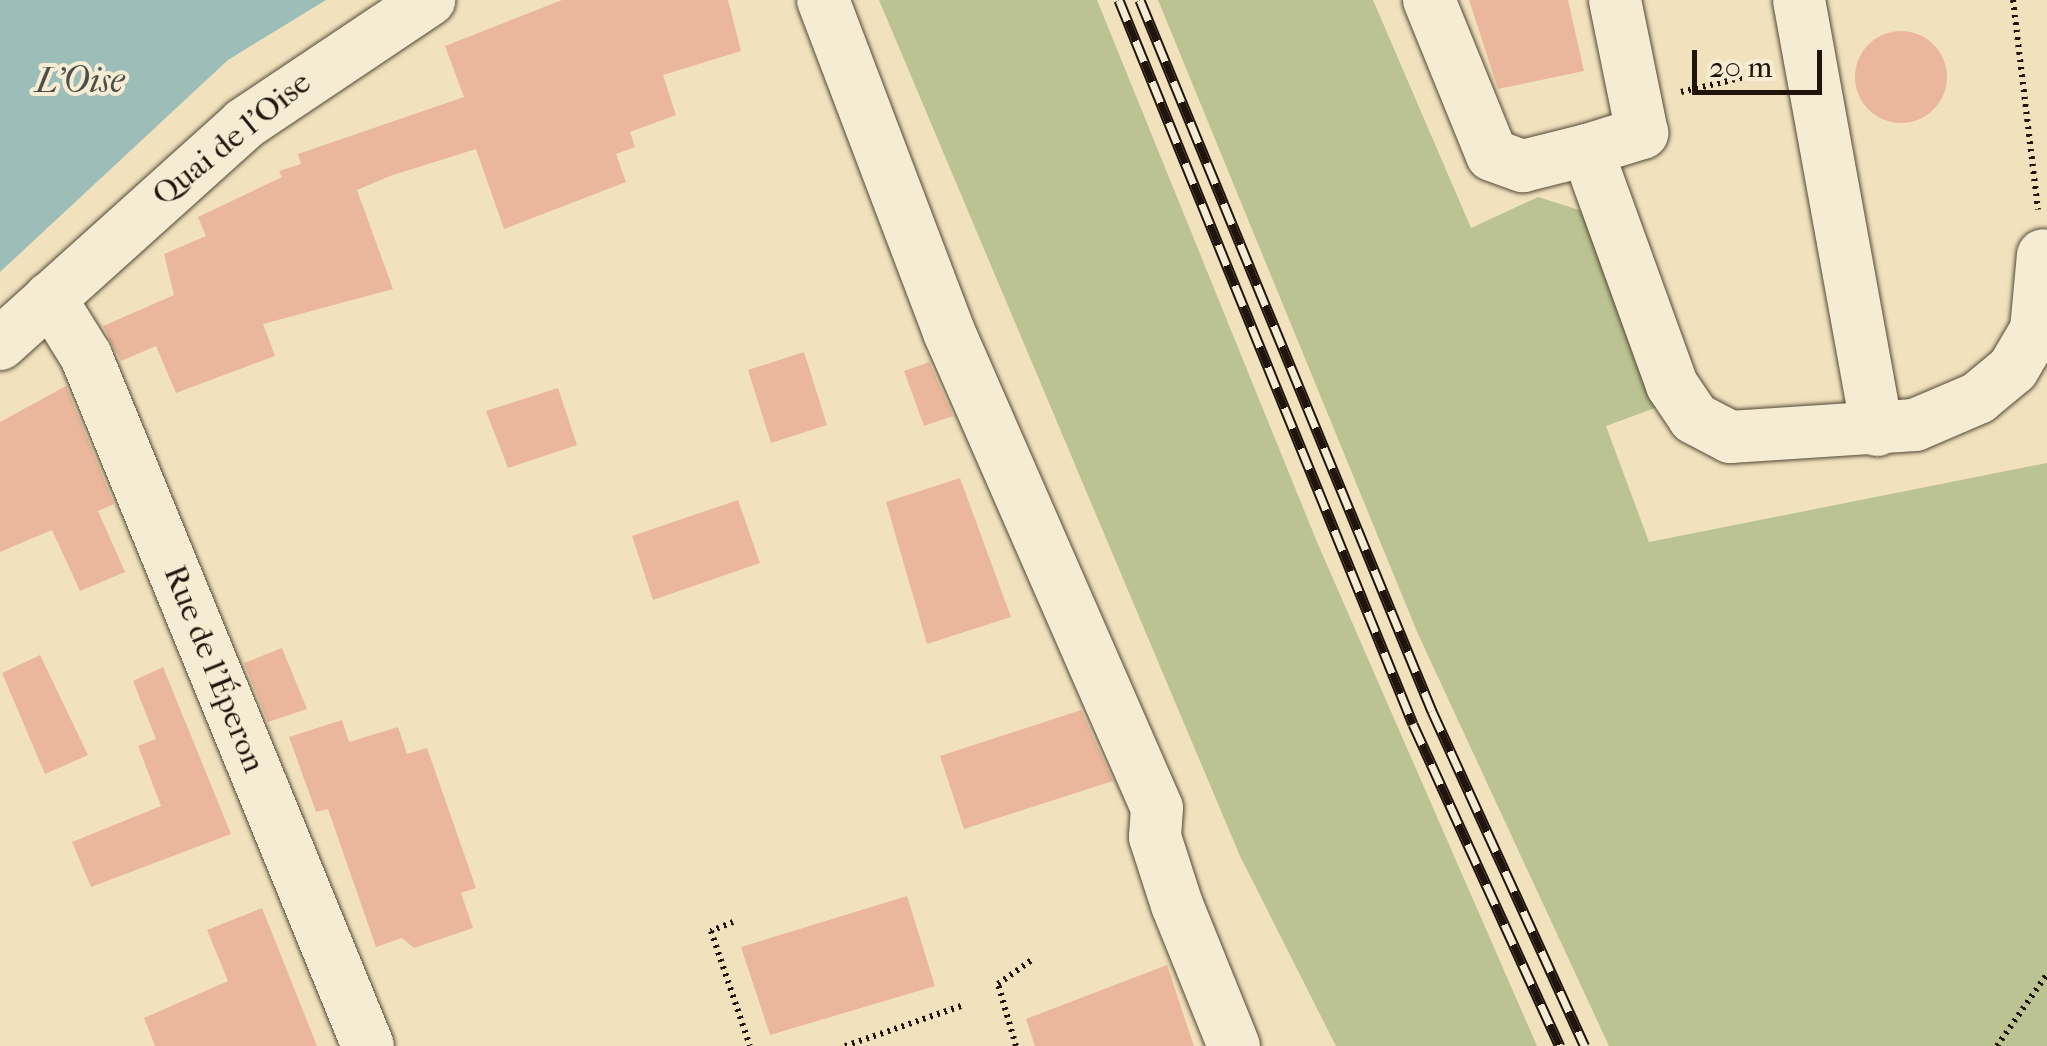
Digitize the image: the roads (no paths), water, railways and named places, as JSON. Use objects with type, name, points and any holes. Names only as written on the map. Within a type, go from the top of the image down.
[{"type":"street","name":"Quai de l'Oise","points":[[0,344],[244,124],[429,0]]},
{"type":"street","points":[[823,0],[949,332],[1157,808],[1155,838],[1177,905],[1234,1046]]},
{"type":"street","points":[[1429,0],[1492,155],[1523,166],[1642,133],[1633,104],[1616,0]]},
{"type":"street","points":[[1799,0],[1876,430]]},
{"type":"street","points":[[1587,150],[1672,384],[1694,418],[1730,438],[1915,425],[1978,398],[2013,369],[2036,330],[2043,256]]},
{"type":"street","name":"Rue de l'Éperon","points":[[50,298],[86,356],[368,1046]]},
{"type":"water","name":"L’Oise","points":[[0,0],[326,0],[228,60],[0,272]]},
{"type":"railway","points":[[1119,0],[1413,724],[1560,1046]]},
{"type":"railway","points":[[1140,0],[1432,711],[1585,1046]]}]
